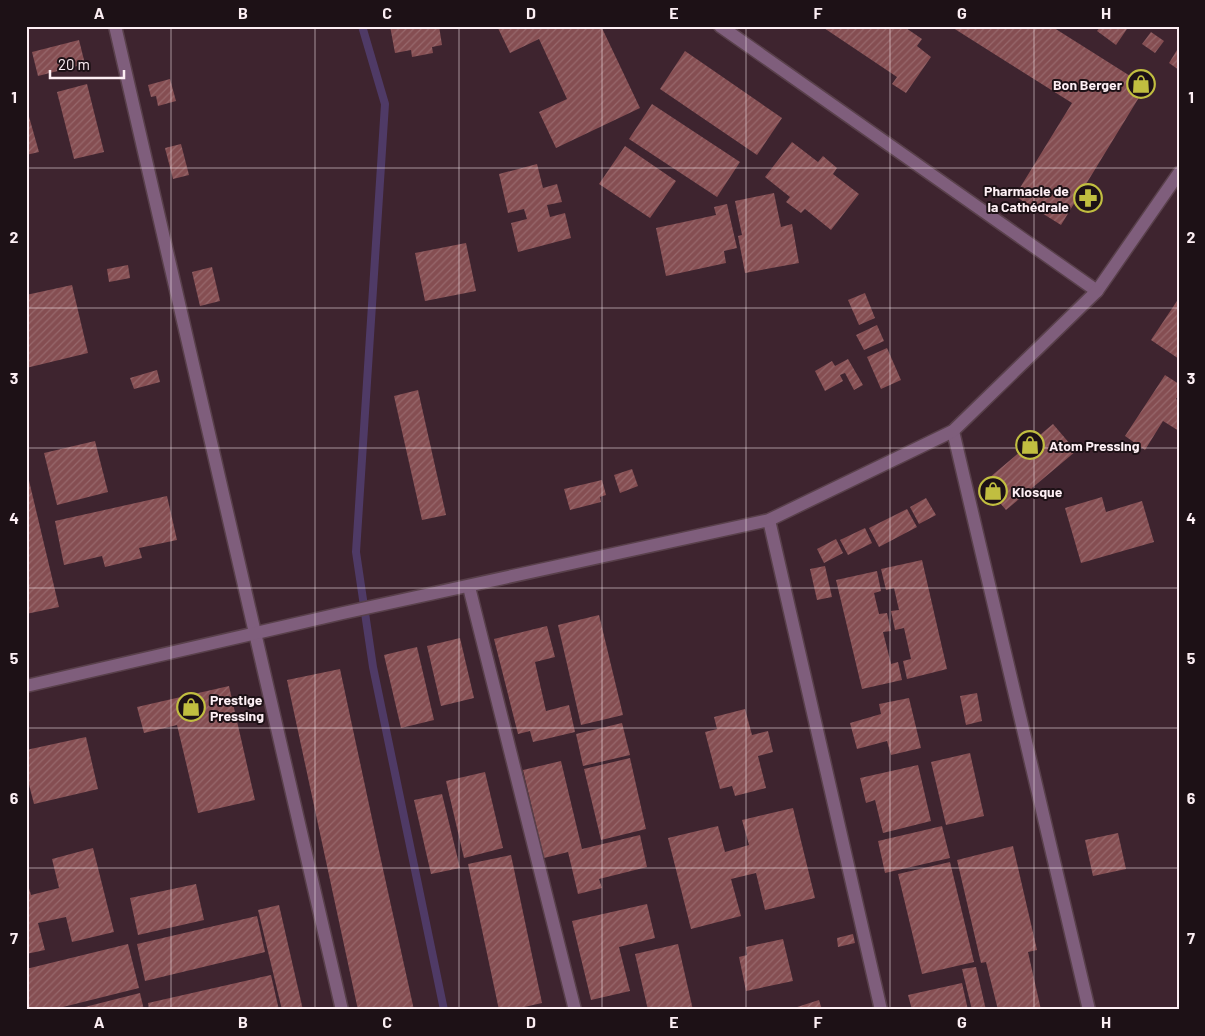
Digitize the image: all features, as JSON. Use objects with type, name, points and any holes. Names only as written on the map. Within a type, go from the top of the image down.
[{"type":"street","points":[[115,26],[342,1010]]},
{"type":"street","points":[[720,26],[1097,292]]},
{"type":"street","points":[[26,686],[254,632],[469,587],[769,520],[953,431],[1097,292],[1179,173]]},
{"type":"street","points":[[953,431],[1089,1010]]},
{"type":"street","points":[[769,520],[882,1010]]},
{"type":"street","points":[[469,587],[575,1010]]},
{"type":"building","points":[[390,26],[439,26],[442,45],[432,47],[433,53],[412,57],[411,50],[395,53]]},
{"type":"building","points":[[497,26],[601,26],[640,108],[556,148],[539,112],[567,99],[539,39],[510,53]]},
{"type":"building","points":[[821,26],[903,26],[922,39],[917,46],[931,57],[906,93],[892,84],[897,77]]},
{"type":"building","points":[[950,26],[1051,26],[1146,86],[1061,225],[1015,196],[1072,103]]},
{"type":"building","points":[[1101,26],[1129,26],[1116,45],[1097,31]]},
{"type":"building","points":[[1151,32],[1164,41],[1155,53],[1142,44]]},
{"type":"building","points":[[79,40],[85,64],[38,76],[32,52]]},
{"type":"building","points":[[1177,50],[1179,51],[1179,70],[1169,63]]},
{"type":"building","points":[[685,51],[782,118],[757,155],[660,89]]},
{"type":"building","points":[[170,79],[176,101],[158,106],[156,96],[151,97],[148,85]]},
{"type":"building","points":[[87,84],[104,152],[74,159],[57,92]]},
{"type":"building","points":[[652,104],[740,162],[717,197],[629,139]]},
{"type":"building","points":[[26,106],[39,152],[26,155]]},
{"type":"building","points":[[792,142],[818,162],[823,156],[837,168],[833,174],[859,194],[831,230],[805,209],[801,213],[786,202],[790,197],[765,177]]},
{"type":"building","points":[[181,144],[189,175],[173,179],[165,148]]},
{"type":"building","points":[[625,146],[676,181],[650,218],[599,184]]},
{"type":"building","points":[[537,164],[543,188],[557,184],[562,202],[547,205],[550,217],[565,213],[571,238],[518,252],[511,223],[527,219],[524,209],[508,213],[499,174]]},
{"type":"building","points":[[774,193],[781,227],[792,224],[799,263],[745,273],[738,236],[742,235],[735,201]]},
{"type":"building","points":[[727,204],[737,248],[724,251],[726,263],[666,276],[656,228],[716,215],[714,207]]},
{"type":"building","points":[[466,243],[476,291],[425,301],[415,253]]},
{"type":"building","points":[[128,265],[130,278],[109,282],[107,269]]},
{"type":"building","points":[[212,267],[220,301],[200,306],[192,272]]},
{"type":"building","points":[[72,285],[88,353],[26,368],[26,295]]},
{"type":"building","points":[[865,293],[875,318],[859,325],[848,300]]},
{"type":"building","points":[[1179,298],[1179,359],[1151,340]]},
{"type":"building","points":[[877,325],[884,341],[864,350],[856,335]]},
{"type":"building","points":[[887,348],[901,380],[881,389],[867,357]]},
{"type":"building","points":[[848,359],[863,385],[854,390],[845,373],[840,375],[843,381],[825,391],[815,371],[832,361],[835,366]]},
{"type":"building","points":[[157,370],[160,382],[134,389],[130,378]]},
{"type":"building","points":[[1165,375],[1179,384],[1179,394],[1176,399],[1179,401],[1179,431],[1163,421],[1145,450],[1125,436]]},
{"type":"building","points":[[418,390],[446,515],[422,520],[394,396]]},
{"type":"building","points":[[1053,424],[1076,451],[1006,510],[983,483]]},
{"type":"building","points":[[95,441],[108,492],[57,505],[44,453]]},
{"type":"building","points":[[26,468],[59,607],[26,614]]},
{"type":"building","points":[[632,469],[638,486],[620,493],[614,475]]},
{"type":"building","points":[[602,480],[606,495],[600,497],[601,502],[570,510],[564,489]]},
{"type":"building","points":[[167,496],[177,540],[139,548],[142,558],[105,567],[102,556],[64,565],[55,521]]},
{"type":"building","points":[[1102,497],[1106,512],[1142,501],[1154,542],[1081,563],[1065,508]]},
{"type":"building","points":[[926,498],[936,515],[919,524],[910,507]]},
{"type":"building","points":[[907,509],[917,527],[879,547],[869,528]]},
{"type":"building","points":[[865,528],[872,543],[848,555],[840,540]]},
{"type":"building","points":[[836,539],[843,553],[824,563],[817,549]]},
{"type":"building","points":[[922,560],[947,669],[907,679],[903,661],[911,659],[904,628],[895,630],[891,611],[899,610],[894,588],[886,590],[881,569]]},
{"type":"building","points":[[825,566],[832,597],[817,600],[810,569]]},
{"type":"building","points":[[877,571],[881,591],[874,593],[879,614],[887,613],[891,631],[883,632],[891,664],[898,662],[902,680],[862,689],[836,580]]},
{"type":"building","points":[[599,615],[623,715],[581,725],[558,625]]},
{"type":"building","points":[[547,626],[555,657],[535,662],[546,711],[569,705],[575,732],[533,742],[530,731],[518,734],[494,639]]},
{"type":"building","points":[[460,638],[474,698],[441,706],[427,646]]},
{"type":"building","points":[[417,647],[434,720],[401,728],[384,655]]},
{"type":"building","points":[[340,669],[414,1010],[358,1010],[287,680]]},
{"type":"building","points":[[229,686],[255,800],[198,813],[177,725],[144,733],[137,707]]},
{"type":"building","points":[[977,693],[982,721],[966,725],[960,696]]},
{"type":"building","points":[[909,698],[921,748],[891,755],[887,741],[857,749],[850,723],[881,714],[879,704]]},
{"type":"building","points":[[745,709],[752,735],[768,731],[773,752],[758,756],[766,788],[735,796],[732,786],[720,789],[705,732],[717,729],[714,717]]},
{"type":"building","points":[[622,723],[630,755],[583,766],[576,734]]},
{"type":"building","points":[[86,737],[98,789],[34,804],[26,773],[26,750]]},
{"type":"building","points":[[970,753],[984,816],[946,825],[931,762]]},
{"type":"building","points":[[630,758],[646,829],[601,840],[584,769]]},
{"type":"building","points":[[561,761],[582,849],[640,835],[647,867],[599,879],[602,888],[578,894],[568,852],[544,858],[523,770]]},
{"type":"building","points":[[918,765],[931,821],[883,833],[875,800],[866,803],[860,778]]},
{"type":"building","points":[[485,772],[503,848],[464,858],[446,781]]},
{"type":"building","points":[[442,794],[460,868],[431,874],[414,800]]},
{"type":"building","points":[[793,808],[815,898],[765,910],[756,873],[731,879],[741,916],[691,929],[668,838],[718,826],[725,852],[749,845],[742,820]]},
{"type":"building","points":[[942,826],[950,858],[885,873],[878,841]]},
{"type":"building","points":[[1118,833],[1126,869],[1093,876],[1085,840]]},
{"type":"building","points":[[1013,846],[1037,950],[1028,952],[1041,1010],[998,1010],[986,962],[981,963],[957,860]]},
{"type":"building","points":[[93,848],[114,932],[72,942],[66,917],[38,923],[45,950],[26,954],[26,878],[31,895],[59,888],[52,859]]},
{"type":"building","points":[[511,855],[542,1003],[511,1010],[499,1010],[468,864]]},
{"type":"building","points":[[950,862],[974,962],[922,974],[898,874]]},
{"type":"building","points":[[196,884],[204,920],[138,935],[130,898]]},
{"type":"building","points":[[647,904],[655,938],[619,947],[630,991],[591,1000],[572,921]]},
{"type":"building","points":[[279,905],[303,1010],[282,1010],[258,910]]},
{"type":"building","points":[[257,916],[265,952],[145,981],[137,944]]},
{"type":"building","points":[[853,934],[855,943],[838,947],[837,938]]},
{"type":"building","points":[[783,939],[793,981],[746,991],[739,957],[747,955],[746,947]]},
{"type":"building","points":[[128,944],[139,988],[51,1010],[26,1010],[26,969]]},
{"type":"building","points":[[678,944],[693,1010],[648,1010],[635,954]]},
{"type":"building","points":[[976,967],[986,1010],[972,1010],[962,969]]},
{"type":"building","points":[[271,975],[279,1010],[149,1010],[148,1003]]},
{"type":"building","points":[[962,983],[968,1010],[912,1010],[908,995]]},
{"type":"building","points":[[140,993],[144,1010],[77,1010],[77,1009]]},
{"type":"building","points":[[819,1000],[822,1010],[791,1010],[791,1009]]},
{"type":"waterway","points":[[362,26],[385,104],[356,552],[373,667],[444,1010]]},
{"type":"place","name":"Bon Berger","points":[[1141,84]]},
{"type":"place","name":"Pharmacie de la Cathédrale","points":[[1088,198]]},
{"type":"place","name":"Atom Pressing","points":[[1030,445]]},
{"type":"place","name":"Kiosque","points":[[993,491]]},
{"type":"place","name":"Prestige Pressing","points":[[191,707]]}]
